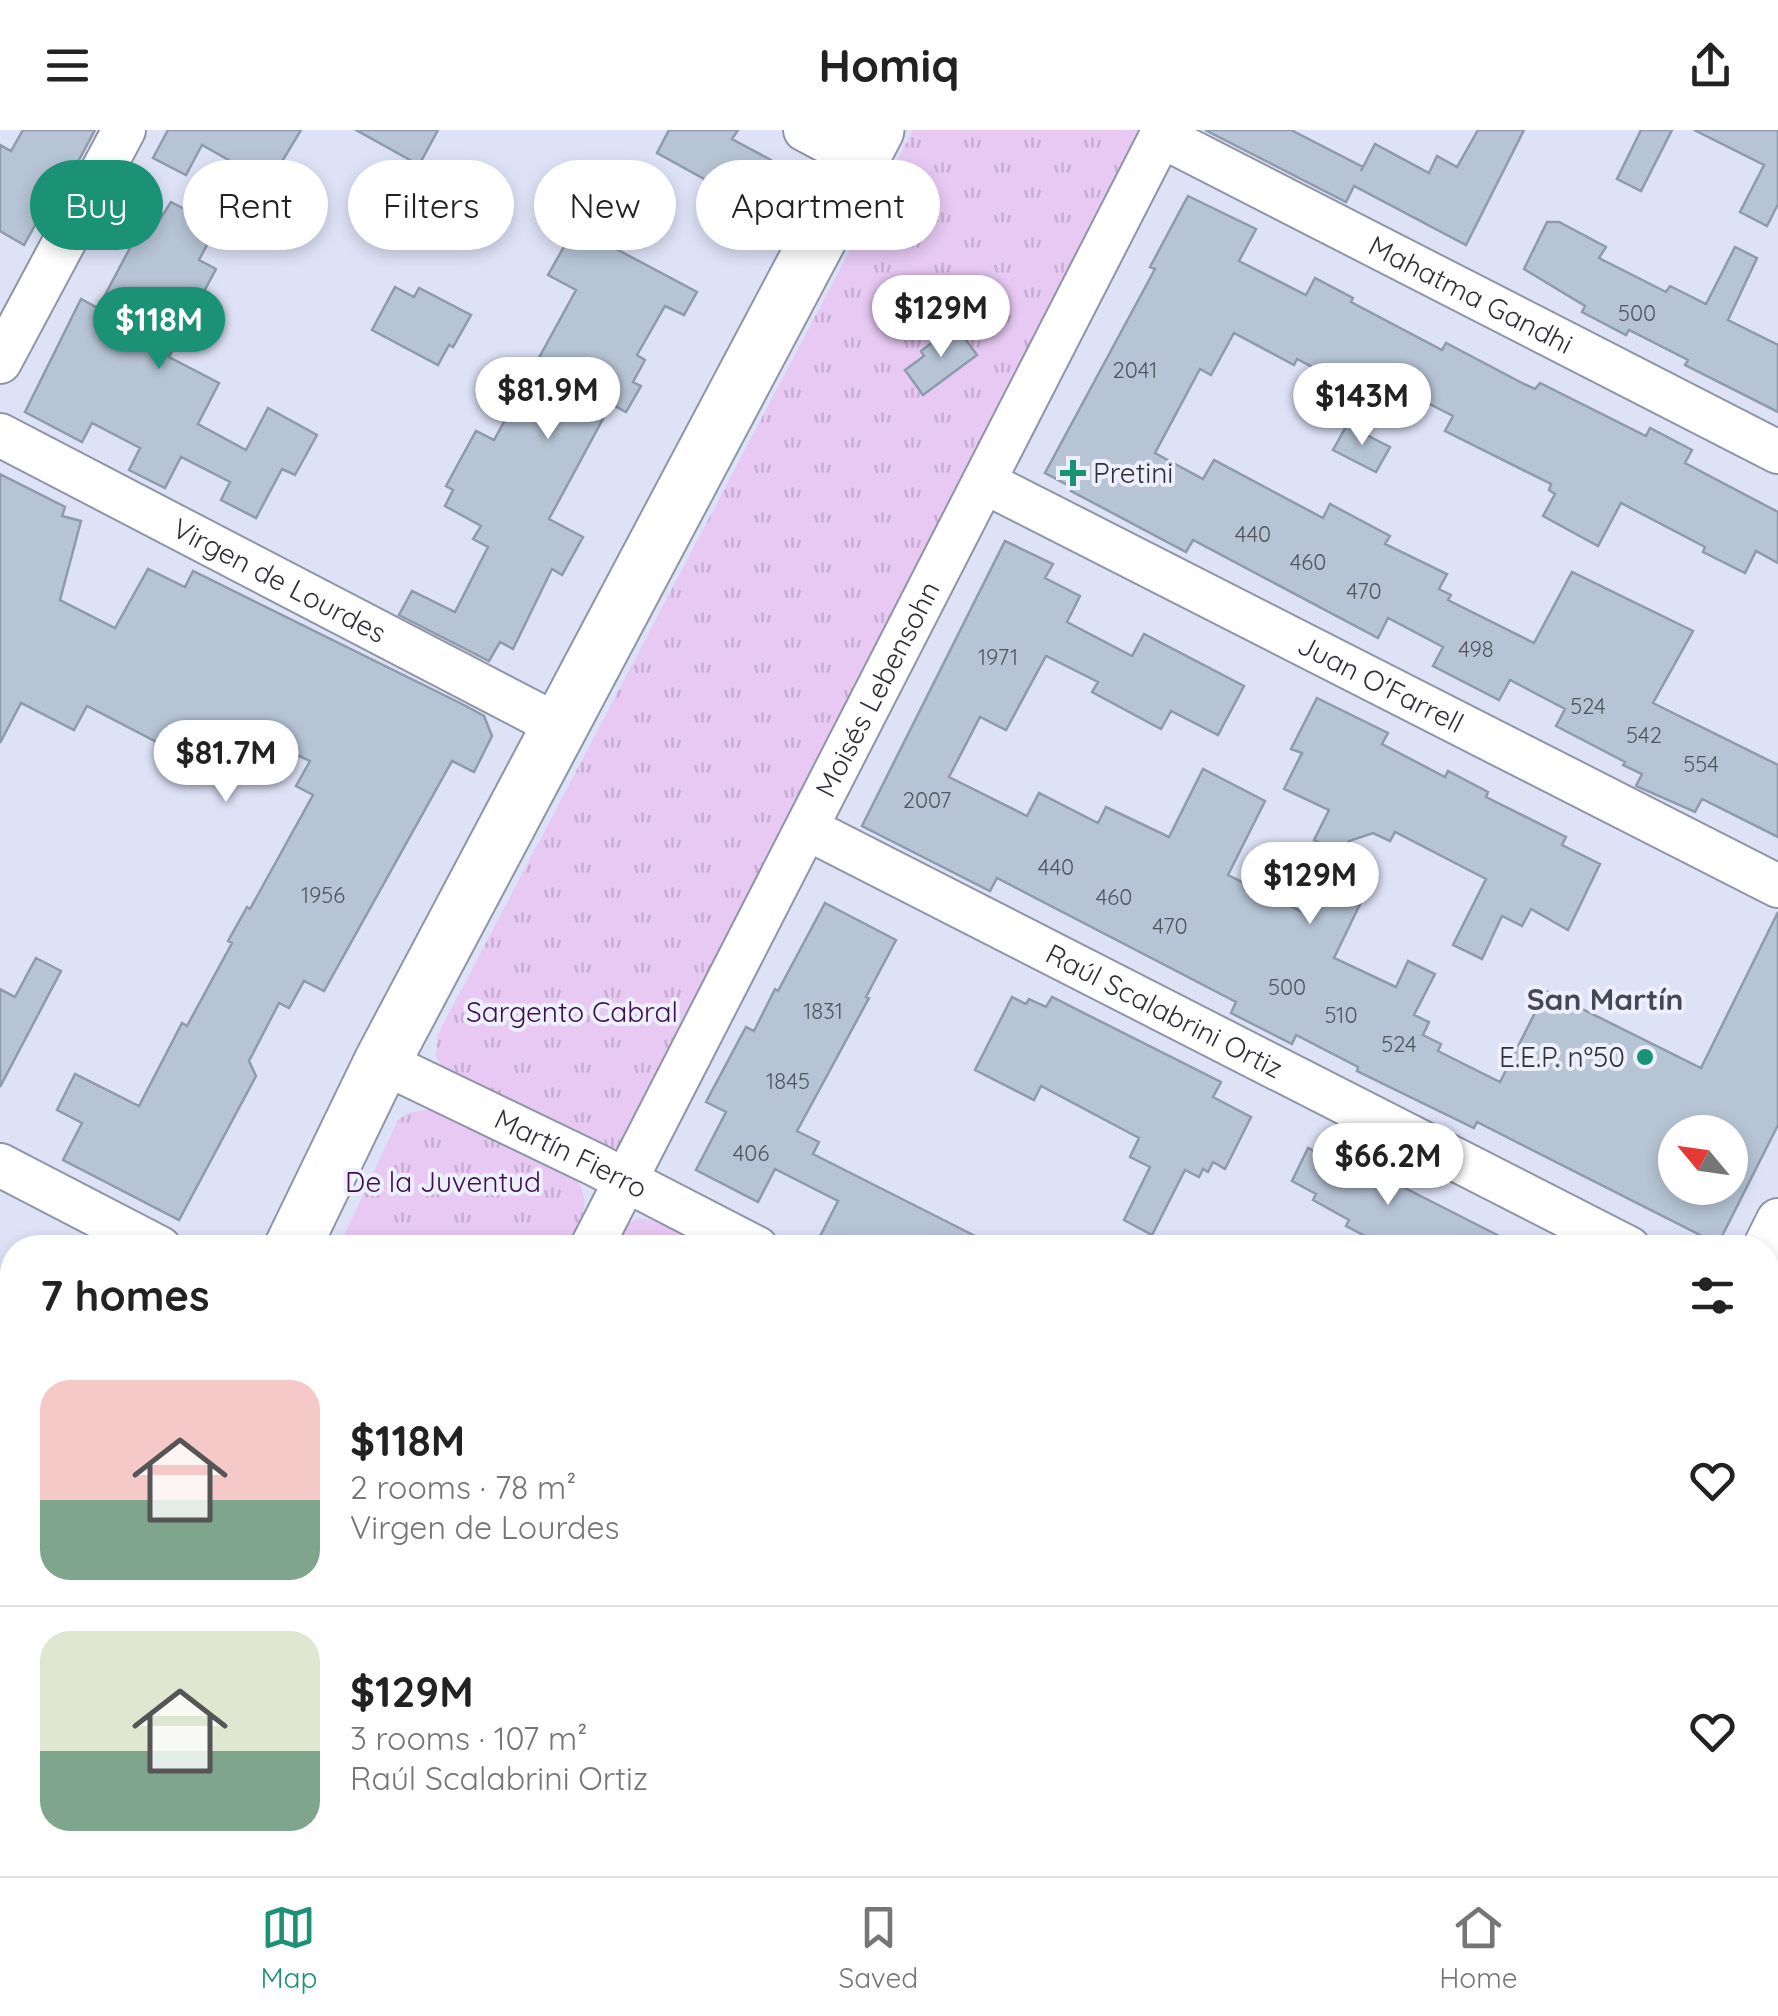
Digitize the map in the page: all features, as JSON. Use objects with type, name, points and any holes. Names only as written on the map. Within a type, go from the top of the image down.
[{"type":"main road","points":[[298,1235],[382,1062],[868,145]]},
{"type":"street","points":[[0,362],[124,130]]},
{"type":"street","points":[[805,130],[868,145]]},
{"type":"street","name":"Mahatma Gandhi","points":[[1162,133],[1778,452]]},
{"type":"street","name":"Moisés Lebensohn","points":[[598,1235],[1162,133]]},
{"type":"street","name":"Virgen de Lourdes","points":[[0,434],[559,726]]},
{"type":"street","name":"Juan O'Farrell","points":[[984,482],[1778,886]]},
{"type":"street","name":"Raúl Scalabrini Ortiz","points":[[808,829],[1604,1235]]},
{"type":"street","name":"Martín Fierro","points":[[382,1062],[732,1235]]},
{"type":"street","points":[[0,1165],[135,1235]]},
{"type":"green space","name":"Sargento Cabral","points":[[913,130],[1141,130],[620,1147],[609,1150],[442,1068],[436,1056],[438,1034],[850,250],[940,250],[940,160],[897,160]]},
{"type":"green space","name":"De la Juventud","points":[[442,1110],[576,1179],[584,1205],[573,1235],[344,1235],[398,1120],[408,1113]]},
{"type":"green space","points":[[638,1218],[661,1222],[686,1235],[621,1235],[628,1223]]},
{"type":"building","points":[[23,130],[95,130],[79,160],[30,160],[30,234],[24,245],[0,231],[0,145],[11,151]]},
{"type":"building","points":[[168,130],[301,130],[283,160],[228,160],[202,145],[194,160],[183,160],[183,173],[153,158]]},
{"type":"building","points":[[356,130],[438,130],[422,160],[410,160]]},
{"type":"building","points":[[669,130],[738,130],[732,139],[771,160],[696,160],[696,174],[676,160],[657,153]]},
{"type":"building","points":[[1205,130],[1291,130],[1363,167],[1361,171],[1375,144],[1429,173],[1437,156],[1457,167],[1478,130],[1524,130],[1466,245],[1354,186],[1346,202]]},
{"type":"building","points":[[1641,130],[1672,130],[1641,191],[1617,179]]},
{"type":"building","points":[[1694,130],[1778,130],[1778,204],[1767,226],[1740,212],[1764,165]]},
{"type":"building","points":[[1188,196],[1256,229],[1239,261],[1306,295],[1315,278],[1353,298],[1351,302],[1442,350],[1446,343],[1524,384],[1535,389],[1540,383],[1646,436],[1650,428],[1692,450],[1685,463],[1778,512],[1778,563],[1756,551],[1745,573],[1621,503],[1598,546],[1543,516],[1555,494],[1549,490],[1551,484],[1445,431],[1453,416],[1392,385],[1382,404],[1297,359],[1294,365],[1234,333],[1211,375],[1200,369],[1155,453],[1203,479],[1214,460],[1323,518],[1330,504],[1390,536],[1385,544],[1447,574],[1439,589],[1451,595],[1448,600],[1534,643],[1572,572],[1693,631],[1653,703],[1778,765],[1778,837],[1702,799],[1695,812],[1636,786],[1642,774],[1556,726],[1565,709],[1510,680],[1499,700],[1433,666],[1443,647],[1388,618],[1378,638],[1193,540],[1186,552],[1045,473],[1155,269],[1150,267]]},
{"type":"building","points":[[171,202],[183,208],[183,250],[204,250],[199,260],[216,269],[169,357],[219,383],[198,424],[246,450],[268,408],[317,435],[295,475],[282,469],[256,518],[221,500],[230,482],[181,457],[165,488],[129,470],[140,448],[92,423],[82,442],[25,412],[81,299],[98,308],[129,250],[163,250],[163,215]]},
{"type":"building","points":[[1547,222],[1559,222],[1606,247],[1599,258],[1666,292],[1670,286],[1706,304],[1735,247],[1757,258],[1728,320],[1778,345],[1778,412],[1685,365],[1688,360],[1582,312],[1585,306],[1524,269]]},
{"type":"building","points":[[562,250],[618,250],[697,292],[684,315],[665,306],[637,355],[645,360],[633,382],[641,386],[626,412],[611,404],[549,519],[583,537],[562,575],[552,569],[513,649],[500,642],[489,661],[399,615],[412,591],[455,612],[488,547],[473,539],[481,526],[445,506],[453,490],[446,486],[476,431],[494,440],[576,290],[548,275]]},
{"type":"building","points":[[395,287],[414,297],[419,288],[471,315],[438,365],[372,330]]},
{"type":"building","points":[[955,325],[977,355],[923,395],[905,370],[924,356],[921,351]]},
{"type":"building","points":[[1347,425],[1390,447],[1376,472],[1333,450]]},
{"type":"building","points":[[0,474],[65,507],[62,516],[81,521],[60,600],[115,628],[148,569],[185,587],[193,571],[484,716],[492,736],[474,772],[452,761],[324,991],[304,981],[289,1008],[279,1003],[249,1061],[256,1076],[179,1220],[63,1160],[82,1123],[57,1110],[75,1074],[139,1106],[313,795],[296,786],[310,761],[245,730],[224,770],[179,747],[176,752],[87,706],[74,730],[21,703],[0,743]]},
{"type":"building","points":[[1005,541],[1053,564],[1045,578],[1080,596],[1067,622],[1132,656],[1144,634],[1244,686],[1218,735],[1171,711],[1161,729],[1092,692],[1098,682],[1046,656],[1006,730],[980,717],[949,777],[1027,816],[1039,793],[1098,823],[1106,807],[1169,837],[1203,769],[1265,801],[1228,875],[1310,916],[1326,882],[1362,900],[1334,958],[1396,987],[1408,961],[1435,974],[1414,1015],[1429,1022],[1423,1035],[1441,1044],[1438,1051],[1500,1082],[1546,991],[1701,1068],[1778,912],[1778,1125],[1748,1184],[1748,1115],[1658,1115],[1658,1205],[1738,1205],[1723,1235],[1700,1235],[1477,1122],[1474,1128],[1357,1071],[1358,1067],[1296,1035],[1292,1044],[1231,1013],[1236,1002],[997,878],[990,891],[862,826]]},
{"type":"building","points":[[1317,698],[1388,733],[1382,744],[1445,777],[1448,771],[1488,792],[1486,797],[1566,837],[1562,845],[1600,864],[1568,930],[1531,909],[1522,926],[1502,916],[1482,959],[1453,945],[1486,879],[1395,832],[1390,841],[1373,833],[1349,841],[1342,854],[1314,840],[1329,810],[1284,789],[1302,753],[1291,749]]},
{"type":"building","points":[[825,903],[896,940],[797,1131],[819,1142],[813,1154],[973,1235],[821,1235],[838,1201],[775,1169],[758,1202],[696,1170],[726,1112],[706,1102],[746,1027],[754,1031],[775,989],[778,991]]},
{"type":"building","points":[[36,958],[61,971],[0,1087],[0,989],[15,997]]},
{"type":"building","points":[[1012,997],[1046,1007],[1052,997],[1221,1082],[1213,1097],[1251,1117],[1225,1169],[1213,1162],[1208,1172],[1203,1169],[1199,1177],[1185,1170],[1152,1235],[1124,1220],[1150,1167],[1130,1157],[1139,1138],[1041,1086],[1034,1100],[975,1070]]},
{"type":"building","points":[[1308,1148],[1328,1157],[1332,1151],[1497,1235],[1363,1235],[1346,1226],[1349,1220],[1313,1200],[1316,1194],[1292,1181]]},
{"type":"place","name":"Pretini","points":[[1073,473]]},
{"type":"place","name":"E.E.P. n°50","points":[[1645,1057]]},
{"type":"district","name":"San Martín","points":[[1605,1000]]}]
